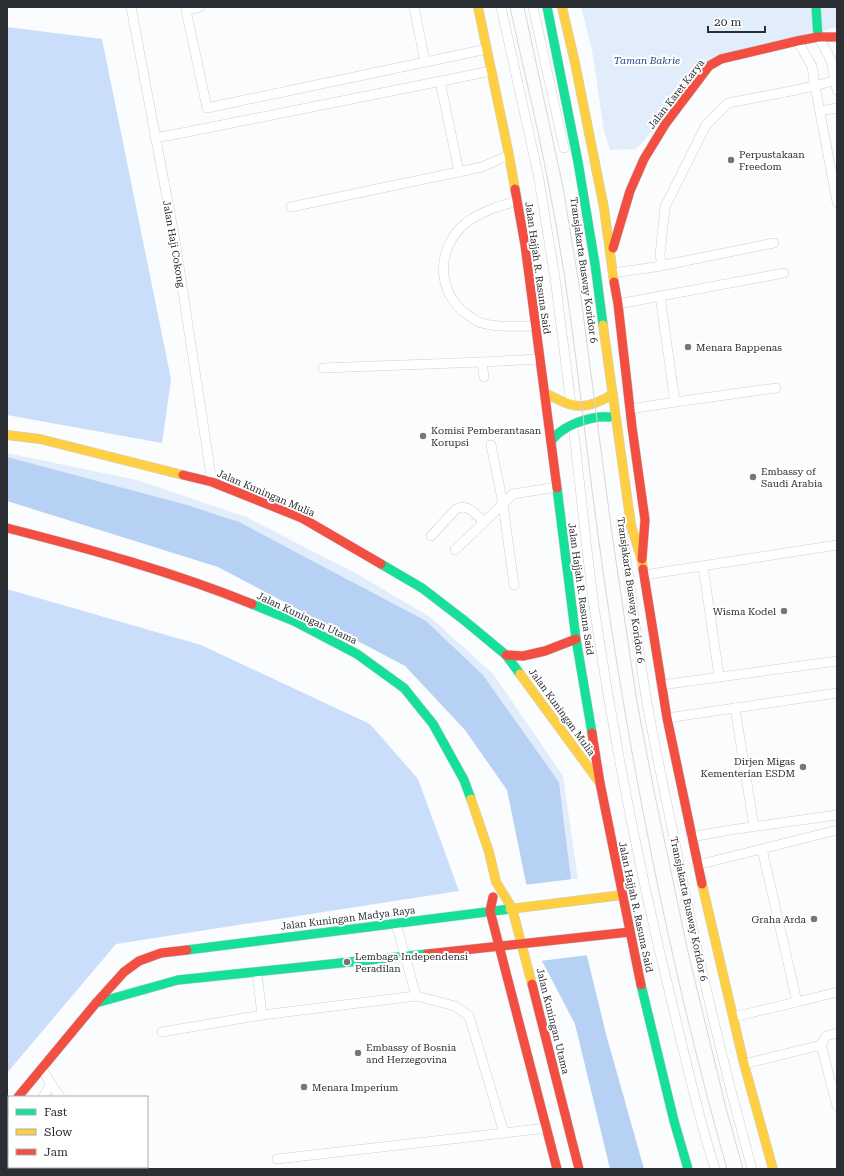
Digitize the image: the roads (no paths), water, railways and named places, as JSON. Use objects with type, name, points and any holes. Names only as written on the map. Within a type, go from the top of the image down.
[{"type":"main road","name":"Jalan Hajjah R. Rasuna Said","points":[[478,7],[509,155],[525,245],[552,440],[576,640],[600,783],[643,994],[688,1169]]},
{"type":"main road","points":[[547,7],[578,162],[595,264],[631,524],[642,561],[667,718],[697,865],[744,1064],[773,1169]]},
{"type":"main road","points":[[562,7],[575,63],[604,208],[618,304],[644,520],[642,561]]},
{"type":"main road","points":[[816,7],[818,37]]},
{"type":"main road","name":"Jalan Karet Karya","points":[[610,256],[633,184],[643,160],[656,137],[709,66],[721,59],[797,41],[818,37],[837,37]]},
{"type":"main road","points":[[545,393],[572,415],[591,418],[616,419]]},
{"type":"main road","points":[[552,440],[560,432],[572,415],[582,407],[592,406],[602,397],[613,394]]},
{"type":"main road","name":"Jalan Kuningan Mulia","points":[[7,434],[40,439],[212,482],[302,518],[363,553],[422,588],[506,655],[600,783]]},
{"type":"main road","name":"Jalan Kuningan Utama","points":[[7,528],[143,565],[228,594],[294,621],[357,654],[404,688],[433,724],[464,780],[489,852],[496,882],[512,908],[522,944],[557,1126],[557,1169]]},
{"type":"main road","name":"Jalan Kuningan Mulia","points":[[506,655],[523,656],[545,652],[576,640]]},
{"type":"main road","name":"Jalan Kuningan Utama","points":[[496,882],[490,911],[500,946],[557,1126],[579,1169]]},
{"type":"main road","name":"Jalan Kuningan Madya Raya","points":[[19,1096],[96,1003],[124,972],[139,961],[161,953],[622,894]]},
{"type":"main road","points":[[96,1003],[178,980],[630,932]]},
{"type":"lane","name":"Jalan Haji Cokong","points":[[131,7],[175,240],[212,482]]},
{"type":"lane","points":[[200,7],[186,10],[206,108],[487,50]]},
{"type":"lane","points":[[414,7],[425,62]]},
{"type":"lane","points":[[501,7],[539,181],[555,278],[587,552],[608,697],[630,814],[659,951],[693,1089],[715,1169]]},
{"type":"lane","points":[[533,7],[567,159]]},
{"type":"lane","points":[[662,265],[660,254],[665,207],[706,125],[728,103],[815,86],[836,85],[831,60],[818,37]]},
{"type":"lane","points":[[797,41],[812,66],[837,202]]},
{"type":"lane","points":[[155,138],[491,71]]},
{"type":"lane","points":[[440,81],[458,172]]},
{"type":"lane","points":[[820,111],[837,108]]},
{"type":"lane","points":[[291,207],[482,167],[509,155]]},
{"type":"lane","points":[[517,201],[487,211],[467,222],[453,236],[445,254],[443,275],[449,294],[461,310],[478,321],[498,326],[536,326]]},
{"type":"lane","points":[[613,273],[774,243]]},
{"type":"lane","points":[[618,304],[784,273]]},
{"type":"lane","points":[[660,296],[675,402]]},
{"type":"lane","points":[[323,368],[540,359]]},
{"type":"lane","points":[[482,362],[484,377]]},
{"type":"lane","points":[[630,409],[776,388]]},
{"type":"lane","points":[[602,397],[605,419]]},
{"type":"lane","points":[[491,445],[502,504],[514,585]]},
{"type":"lane","points":[[455,550],[513,494],[557,487]]},
{"type":"lane","points":[[431,536],[456,509],[461,506],[469,508],[484,522]]},
{"type":"lane","name":"Transjakarta Busway Koridor 6","points":[[620,516],[647,703],[659,766],[706,990],[752,1169]]},
{"type":"lane","points":[[644,575],[837,545]]},
{"type":"lane","points":[[703,566],[719,676]]},
{"type":"lane","points":[[661,685],[837,661]]},
{"type":"lane","points":[[667,718],[837,693]]},
{"type":"lane","points":[[735,708],[754,827]]},
{"type":"lane","points":[[691,837],[837,815]]},
{"type":"lane","points":[[697,865],[837,830]]},
{"type":"lane","points":[[762,849],[797,1002]]},
{"type":"lane","points":[[396,923],[416,996]]},
{"type":"lane","points":[[257,972],[262,1015]]},
{"type":"lane","points":[[733,1017],[837,992]]},
{"type":"lane","points":[[162,1032],[262,1015],[416,996],[455,1006],[469,1016],[504,1132]]},
{"type":"lane","points":[[744,1064],[820,1044],[826,1036],[837,1033]]},
{"type":"lane","points":[[820,1044],[837,1106]]},
{"type":"lane","points":[[42,1069],[59,1096]]},
{"type":"lane","points":[[44,1096],[51,1084]]},
{"type":"lane","points":[[277,1159],[557,1126]]},
{"type":"tram line","points":[[510,7],[540,142],[557,230],[570,317],[609,615],[636,774],[651,854],[686,1012],[727,1169]]},
{"type":"tram line","points":[[524,7],[563,187],[580,290],[612,534],[637,702],[688,952],[726,1108],[743,1169]]},
{"type":"place","name":"Perpustakaan Freedom","points":[[731,160]]},
{"type":"place","name":"Menara Bappenas","points":[[688,347]]},
{"type":"place","name":"Komisi Pemberantasan Korupsi","points":[[423,436]]},
{"type":"place","name":"Embassy of Saudi Arabia","points":[[753,477]]},
{"type":"place","name":"Wisma Kodel","points":[[784,611]]},
{"type":"place","name":"Dirjen Migas Kementerian ESDM","points":[[803,767]]},
{"type":"place","name":"Graha Arda","points":[[814,919]]},
{"type":"place","name":"Lembaga Independensi Peradilan","points":[[347,962]]},
{"type":"place","name":"Embassy of Bosnia and Herzegovina","points":[[358,1053]]},
{"type":"place","name":"Menara Imperium","points":[[304,1087]]},
{"type":"park label","name":"Taman Bakrie","points":[[647,60]]}]
